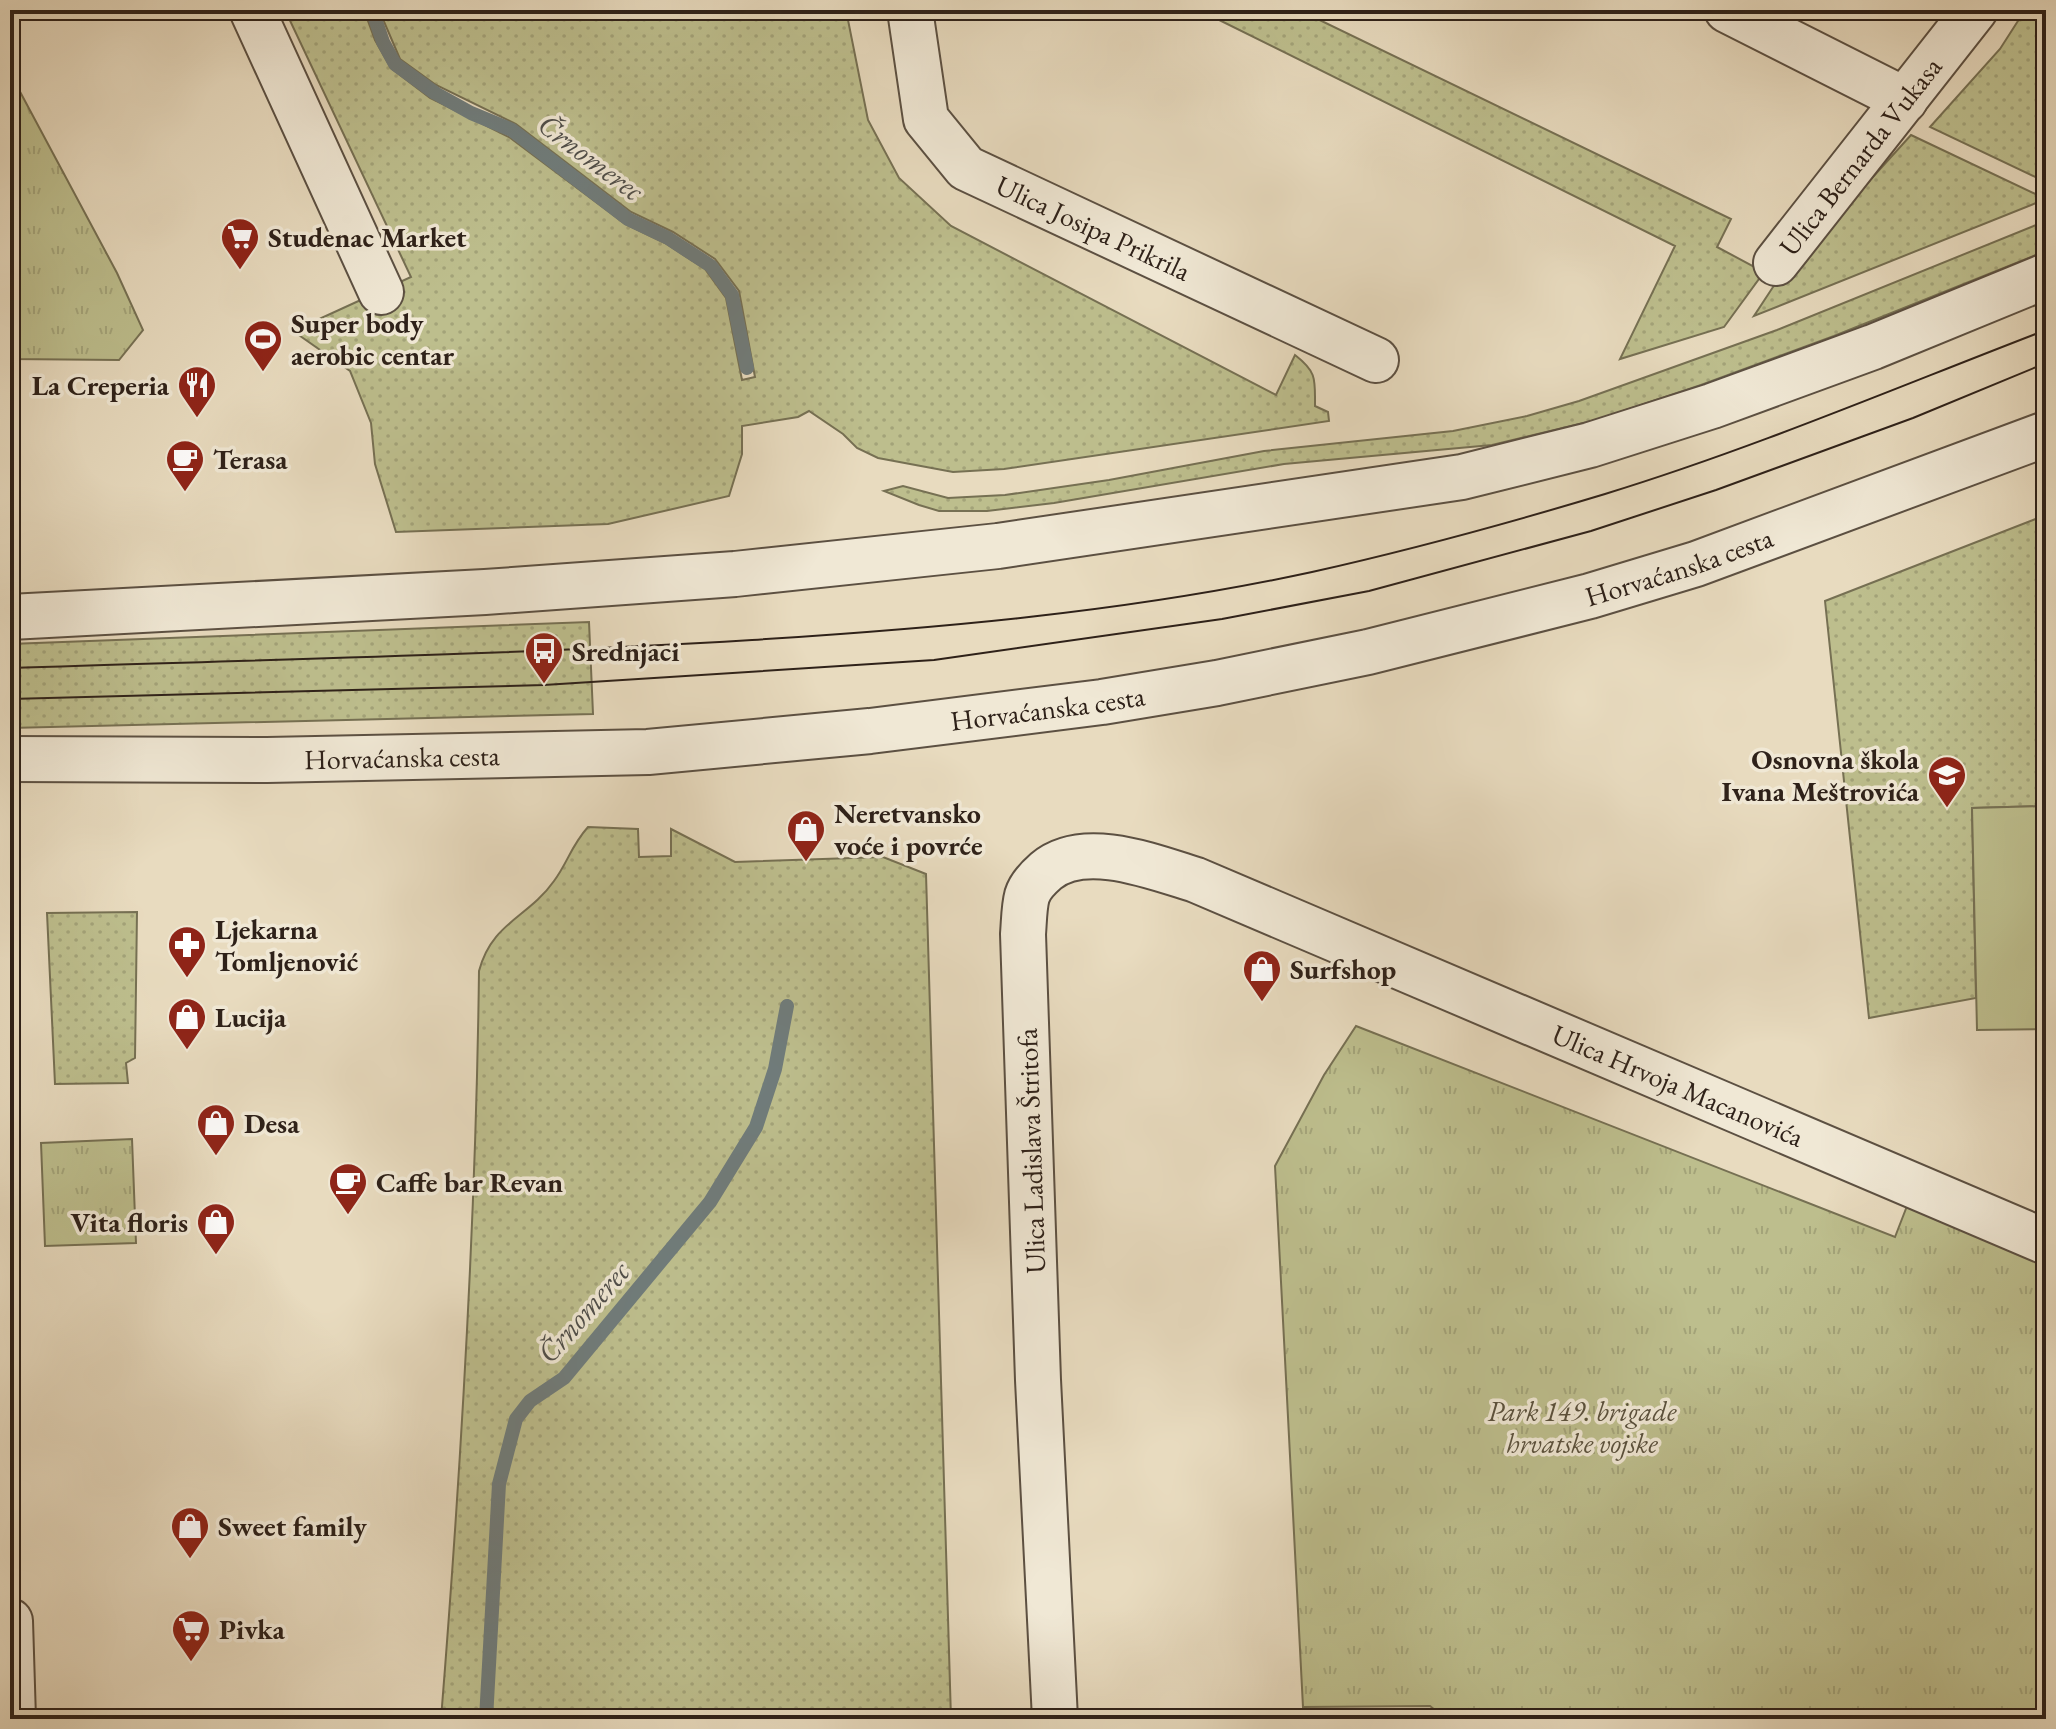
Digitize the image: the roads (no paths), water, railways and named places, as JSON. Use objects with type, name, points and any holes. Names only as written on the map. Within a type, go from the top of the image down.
[{"type":"street","points":[[252,10],[381,292]]},
{"type":"street","name":"Ulica Josipa Prikrila","points":[[910,10],[926,119],[966,168],[1376,360]]},
{"type":"street","points":[[1727,10],[1905,100]]},
{"type":"street","name":"Ulica Bernarda Vukasa","points":[[1776,263],[1975,10]]},
{"type":"street","points":[[10,617],[500,591],[735,574],[998,546],[1462,477],[1590,445],[1712,406],[1873,347],[2046,276]]},
{"type":"street","name":"Horvaćanska cesta","points":[[10,759],[267,760],[648,752],[870,731],[1102,702],[1217,683],[1368,652],[1603,593],[1696,564],[2046,434]]},
{"type":"street","name":"Ulica Ladislava Štritofa","points":[[1055,1719],[1037,1348],[1023,934],[1027,895],[1036,879],[1055,864],[1086,856],[1134,861],[1196,880],[1310,928]]},
{"type":"street","name":"Ulica Hrvoja Macanovića","points":[[1310,928],[2046,1242]]},
{"type":"street","points":[[10,1621],[13,1719]]},
{"type":"waterway","name":"Črnomerec","points":[[372,10],[383,42],[395,64],[435,93],[471,113],[512,130],[628,219],[668,238],[711,266],[732,295],[747,368]]},
{"type":"waterway","name":"Črnomerec","points":[[486,1719],[499,1484],[516,1419],[530,1401],[564,1378],[710,1202],[756,1127],[775,1069],[787,1006]]},
{"type":"tram line","points":[[10,668],[474,653],[752,640],[963,624],[1173,598],[1349,564],[1605,494],[1772,437],[2046,330]]},
{"type":"tram line","points":[[10,699],[544,685],[934,660],[1222,619],[1369,591],[1591,531],[1716,490],[1913,418],[2046,363]]},
{"type":"place","name":"Studenac Market","points":[[240,271]]},
{"type":"place","name":"Super body aerobic centar","points":[[263,373]]},
{"type":"place","name":"La Creperia","points":[[197,419]]},
{"type":"place","name":"Terasa","points":[[185,493]]},
{"type":"place","name":"Srednjaci","points":[[544,685]]},
{"type":"place","name":"Osnovna škola Ivana Meštrovića","points":[[1947,809]]},
{"type":"place","name":"Neretvansko voće i povrće","points":[[806,863]]},
{"type":"place","name":"Ljekarna Tomljenović","points":[[187,979]]},
{"type":"place","name":"Surfshop","points":[[1262,1003]]},
{"type":"place","name":"Lucija","points":[[187,1051]]},
{"type":"place","name":"Desa","points":[[216,1157]]},
{"type":"place","name":"Caffe bar Revan","points":[[348,1216]]},
{"type":"place","name":"Vita floris","points":[[216,1256]]},
{"type":"place","name":"Sweet family","points":[[190,1560]]},
{"type":"place","name":"Pivka","points":[[191,1663]]},
{"type":"park label","name":"Park 149. brigade hrvatske vojske","points":[[1582,1427]]}]
